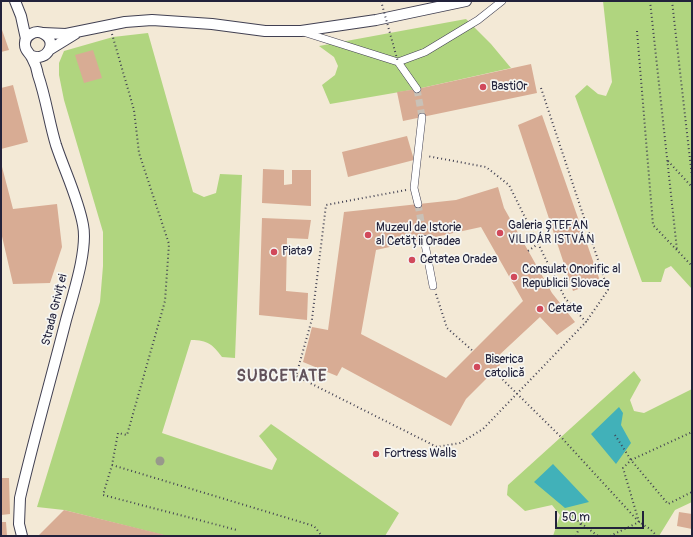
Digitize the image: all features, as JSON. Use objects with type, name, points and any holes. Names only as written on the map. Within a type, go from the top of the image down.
[{"type":"street","points":[[26,39],[32,33],[54,34],[80,32],[125,22],[152,20],[212,24],[265,31],[301,31],[376,20],[466,1]]},
{"type":"street","points":[[398,62],[425,52],[478,20],[502,1]]},
{"type":"street","points":[[16,3],[50,42],[44,67],[44,93]]},
{"type":"street","points":[[16,3],[25,30],[25,46],[28,54],[32,56],[39,57],[80,32]]},
{"type":"street","points":[[301,31],[398,62],[417,89]]},
{"type":"street","points":[[32,56],[44,93]]},
{"type":"street","name":"Strada Griviței","points":[[22,536],[18,524],[20,498],[72,300],[84,243],[84,227],[56,145],[44,93]]},
{"type":"street","points":[[418,204],[414,188],[422,117]]},
{"type":"street","points":[[424,239],[433,286]]},
{"type":"path","points":[[381,1],[398,62]]},
{"type":"path","points":[[650,1],[677,250]]},
{"type":"path","points":[[672,1],[692,177]]},
{"type":"path","points":[[108,26],[113,37],[134,110],[139,152],[169,244],[165,301],[127,435],[118,432],[112,465],[103,495],[237,530]]},
{"type":"path","points":[[636,31],[653,225],[692,266]]},
{"type":"path","points":[[414,188],[326,205],[312,319],[296,376],[437,447],[460,443],[483,429],[586,322],[608,290],[541,88]]},
{"type":"path","points":[[418,155],[486,167],[509,185],[565,298],[586,322]]},
{"type":"path","points":[[667,160],[692,187]]},
{"type":"path","points":[[528,251],[538,244]]},
{"type":"path","points":[[433,286],[447,328],[473,351]]},
{"type":"path","points":[[494,371],[561,437],[639,522],[650,529],[657,536]]},
{"type":"path","points":[[639,522],[623,468],[631,460],[692,432]]},
{"type":"path","points":[[615,435],[631,460],[668,504],[692,492]]},
{"type":"path","points":[[112,465],[314,526],[322,536]]},
{"type":"path","points":[[565,511],[598,536]]},
{"type":"path","points":[[610,536],[639,522]]},
{"type":"path","points":[[576,536],[581,524]]},
{"type":"green space","points":[[603,1],[692,1],[692,289],[671,266],[665,269],[661,282],[642,282],[575,96],[587,85],[598,94],[606,96],[612,82]]},
{"type":"green space","points":[[466,19],[491,44],[511,68],[417,89],[330,104],[322,85],[335,75],[338,66],[334,57],[319,46]]},
{"type":"green space","points":[[148,33],[193,192],[204,197],[216,193],[220,174],[242,175],[235,358],[222,357],[210,344],[202,341],[191,340],[162,433],[272,470],[277,459],[259,436],[271,424],[399,513],[385,536],[167,536],[64,510],[37,507],[100,302],[103,266],[103,232],[64,100],[59,75],[59,63],[64,51],[113,37]]},
{"type":"green space","points":[[634,371],[641,380],[630,400],[634,411],[644,413],[692,389],[692,502],[675,510],[659,536],[553,536],[560,515],[552,505],[525,511],[507,495],[508,485]]},
{"type":"water","points":[[619,407],[623,413],[621,425],[631,443],[616,464],[591,434]]},
{"type":"water","points":[[553,464],[589,502],[565,508],[534,482]]},
{"type":"building","points":[[1,27],[9,50],[1,52]]},
{"type":"building","points":[[93,50],[102,78],[84,83],[75,55]]},
{"type":"building","points":[[531,64],[537,93],[403,121],[397,92]]},
{"type":"building","points":[[13,85],[28,142],[1,149],[1,88]]},
{"type":"building","points":[[542,115],[600,281],[573,291],[518,125]]},
{"type":"building","points":[[407,136],[414,160],[348,177],[342,152]]},
{"type":"building","points":[[1,163],[13,209],[57,204],[62,247],[50,283],[13,284],[1,232]]},
{"type":"building","points":[[263,169],[284,170],[284,185],[292,184],[292,170],[311,170],[311,206],[262,203]]},
{"type":"building","name":"Cetate","points":[[498,187],[504,208],[552,293],[575,322],[557,335],[540,317],[496,358],[502,363],[466,399],[451,426],[342,367],[337,376],[303,362],[312,327],[328,330],[344,212],[456,200]],"holes":[[[481,227],[523,301],[446,378],[361,334],[376,250]]]},
{"type":"building","points":[[262,218],[311,220],[308,239],[287,238],[286,291],[308,293],[307,320],[259,315]]},
{"type":"building","points":[[1,478],[9,478],[10,514],[1,515]]},
{"type":"building","points":[[64,510],[165,535],[38,536]]},
{"type":"building","points":[[679,512],[692,514],[692,529],[677,526]]},
{"type":"building","points":[[1,522],[6,522],[7,536],[1,536]]},
{"type":"tunnel","points":[[417,89],[422,117]]},
{"type":"tunnel","points":[[418,204],[424,239]]},
{"type":"place","name":"BastiOr","points":[[483,87]]},
{"type":"place","name":"Galeria ȘTEFAN VILIDÁR ISTVÁN","points":[[500,233]]},
{"type":"place","name":"Muzeul de Istorie al Cetății Oradea","points":[[368,235]]},
{"type":"place","name":"Piata9","points":[[274,252]]},
{"type":"place","name":"Cetatea Oradea","points":[[412,260]]},
{"type":"place","name":"Consulat Onorific al Republicii Slovace","points":[[514,277]]},
{"type":"place","name":"Cetate","points":[[540,309]]},
{"type":"place","name":"Biserica catolică","points":[[477,367]]},
{"type":"place","name":"Fortress Walls","points":[[376,454]]},
{"type":"district","name":"SUBCETATE","points":[[282,377]]}]
